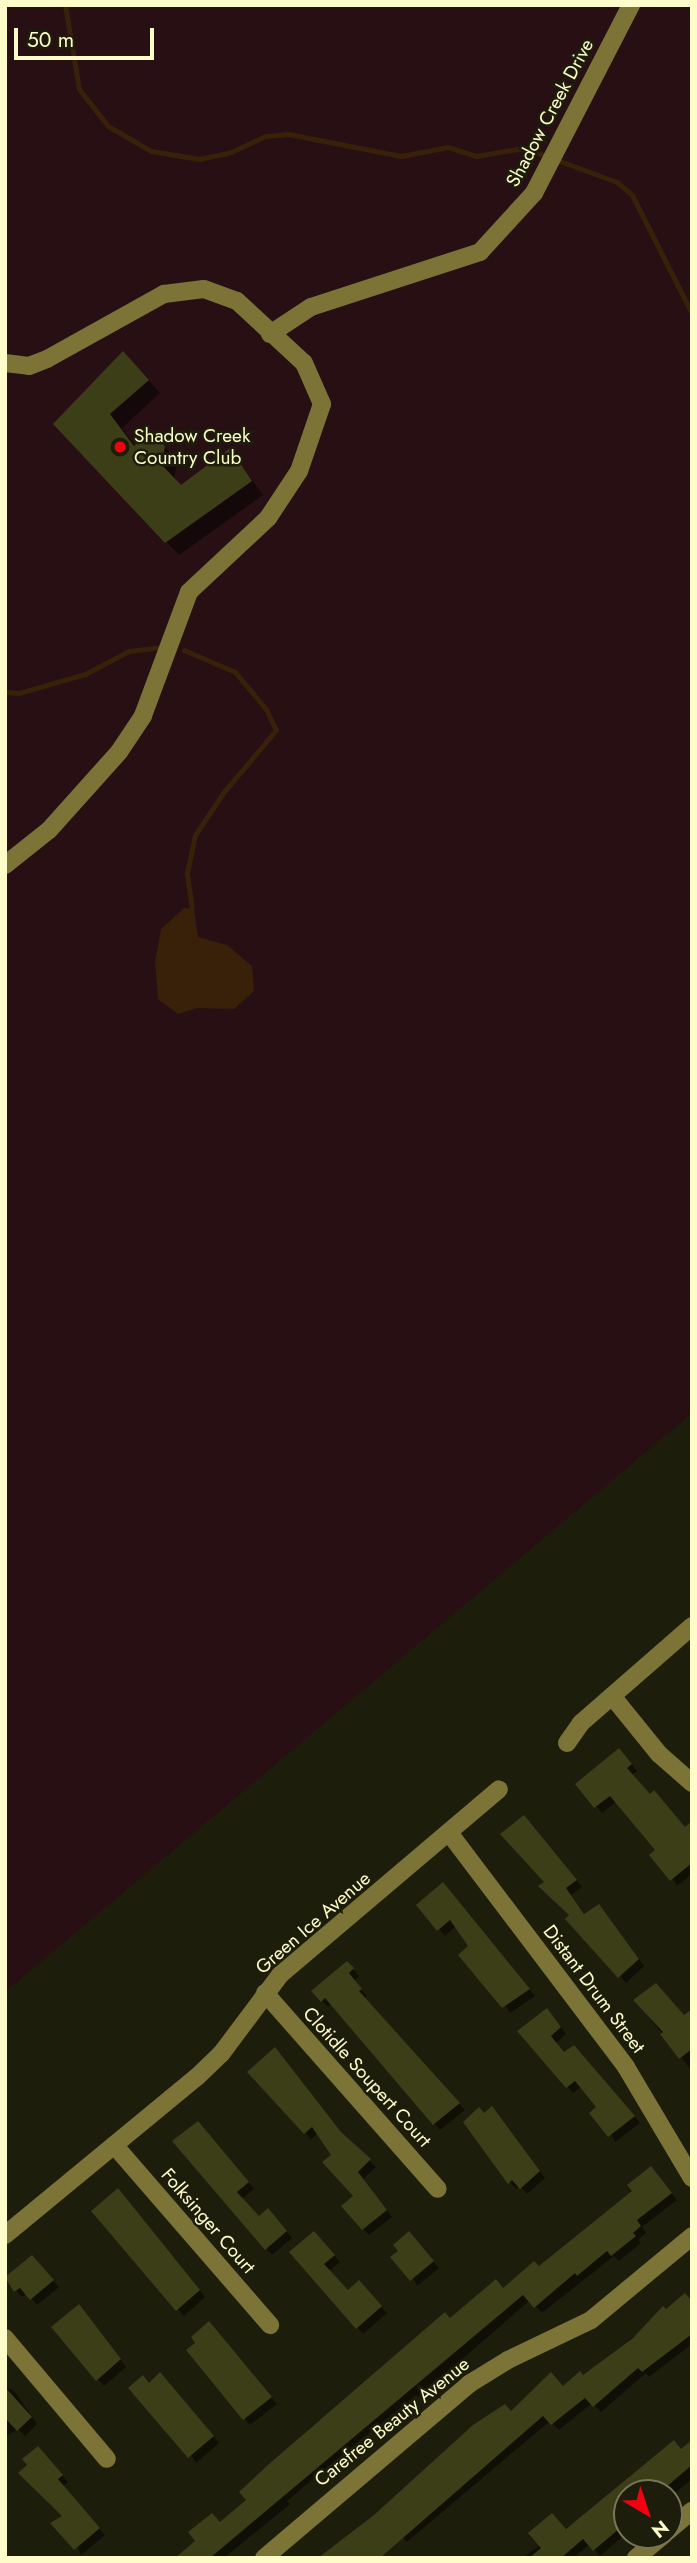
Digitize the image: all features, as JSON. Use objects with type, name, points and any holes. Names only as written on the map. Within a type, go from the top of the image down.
[{"type":"street","name":"Shadow Creek Drive","points":[[270,334],[311,307],[480,252],[534,193],[631,5]]},
{"type":"street","points":[[5,363],[29,366],[47,359],[179,289],[225,294],[304,363],[322,404],[299,471],[252,537],[215,563],[189,592],[143,716],[119,752],[49,831],[5,865]]},
{"type":"street","points":[[567,1743],[612,1696],[692,1626]]},
{"type":"street","points":[[612,1696],[659,1754],[692,1783]]},
{"type":"street","name":"Green Ice Avenue","points":[[5,2235],[115,2146],[220,2054],[280,1975],[450,1834],[499,1789]]},
{"type":"street","name":"Distant Drum Street","points":[[450,1834],[626,2067],[692,2178]]},
{"type":"street","name":"Clotidle Soupert Court","points":[[265,1993],[438,2189]]},
{"type":"street","name":"Folksinger Court","points":[[115,2146],[270,2325]]},
{"type":"street","name":"Carefree Beauty Avenue","points":[[264,2558],[469,2384],[508,2360],[590,2320],[692,2236]]},
{"type":"street","points":[[5,2338],[107,2459]]},
{"type":"shaded area","points":[[5,5],[692,5],[692,1413],[5,1992]]},
{"type":"shaded area","points":[[184,908],[194,909],[198,937],[227,945],[252,966],[254,991],[234,1009],[197,1008],[178,1014],[158,999],[155,962],[161,929]]},
{"type":"building","name":"Shadow Creek Country Club","points":[[123,351],[149,380],[110,414],[134,446],[144,437],[158,438],[165,446],[162,465],[181,485],[230,448],[252,481],[165,543],[53,424]]},
{"type":"building","points":[[619,1748],[632,1764],[627,1768],[650,1794],[654,1790],[685,1827],[692,1821],[692,1863],[670,1881],[649,1855],[655,1850],[610,1796],[594,1808],[575,1784]]},
{"type":"building","points":[[524,1815],[577,1880],[566,1888],[584,1914],[599,1904],[639,1959],[618,1978],[565,1919],[569,1915],[538,1886],[544,1882],[500,1834]]},
{"type":"building","points":[[443,1882],[530,1989],[502,2008],[458,1955],[468,1946],[450,1920],[437,1931],[416,1905]]},
{"type":"building","points":[[347,1961],[354,1968],[349,1973],[362,1989],[359,1991],[460,2103],[433,2125],[325,1998],[321,2002],[311,1991]]},
{"type":"building","points":[[656,1983],[684,2015],[692,2009],[692,2049],[679,2059],[660,2034],[663,2032],[633,2000]]},
{"type":"building","points":[[547,2008],[561,2027],[551,2036],[564,2052],[574,2045],[635,2116],[608,2137],[589,2113],[596,2107],[575,2081],[566,2088],[517,2031]]},
{"type":"building","points":[[275,2047],[341,2132],[371,2159],[358,2172],[387,2210],[362,2230],[341,2206],[353,2196],[322,2162],[331,2155],[312,2127],[304,2134],[247,2072]]},
{"type":"building","points":[[492,2106],[540,2171],[520,2189],[512,2180],[508,2184],[463,2122],[479,2107],[484,2113]]},
{"type":"building","points":[[198,2121],[249,2182],[237,2192],[259,2216],[268,2208],[287,2231],[265,2250],[172,2141]]},
{"type":"building","points":[[651,2166],[672,2193],[637,2220],[641,2226],[633,2233],[636,2236],[611,2256],[607,2251],[577,2276],[575,2273],[534,2308],[523,2295],[210,2558],[175,2558],[195,2541],[188,2532],[212,2513],[220,2522],[246,2500],[239,2492],[445,2312],[450,2318],[496,2279],[503,2288],[534,2261],[539,2266],[632,2191],[627,2185]]},
{"type":"building","points":[[118,2188],[200,2290],[176,2311],[91,2211]]},
{"type":"building","points":[[314,2231],[335,2255],[324,2264],[348,2290],[359,2280],[382,2306],[356,2329],[289,2252]]},
{"type":"building","points":[[409,2231],[434,2261],[410,2281],[390,2257],[398,2251],[393,2245]]},
{"type":"building","points":[[32,2255],[54,2280],[30,2300],[20,2288],[14,2292],[5,2277]]},
{"type":"building","points":[[685,2293],[692,2301],[692,2334],[642,2372],[638,2368],[593,2407],[585,2398],[551,2425],[543,2416],[380,2558],[318,2558],[374,2515],[473,2425],[505,2404],[511,2411],[551,2372],[563,2386],[580,2371],[583,2375],[633,2338],[663,2306],[666,2309]]},
{"type":"building","points":[[79,2304],[121,2359],[96,2381],[51,2327]]},
{"type":"building","points":[[209,2321],[272,2397],[243,2420],[186,2350],[195,2343],[191,2337]]},
{"type":"building","points":[[160,2372],[214,2436],[188,2458],[128,2388],[143,2375],[149,2383]]},
{"type":"building","points":[[5,2387],[32,2417],[17,2431],[5,2418]]},
{"type":"building","points":[[674,2440],[681,2449],[692,2440],[692,2465],[676,2479],[627,2479]]},
{"type":"building","points":[[38,2446],[63,2475],[58,2479],[100,2528],[74,2550],[50,2523],[62,2516],[18,2473],[27,2465],[22,2459]]},
{"type":"building","points":[[613,2490],[613,2534],[593,2551],[583,2539],[561,2558],[529,2558],[541,2548],[528,2533],[552,2513],[566,2529]]},
{"type":"waterway","points":[[65,5],[79,89],[108,126],[151,151],[199,159],[231,152],[266,136],[288,134],[401,156],[448,147],[476,156],[524,148],[617,182],[632,195],[692,314]]},
{"type":"waterway","points":[[6,692],[19,693],[85,674],[129,651],[163,647]]},
{"type":"waterway","points":[[184,650],[235,672],[266,709],[276,730],[223,793],[195,835],[187,874],[192,908]]},
{"type":"place","name":"Shadow Creek Country Club","points":[[120,447]]}]
